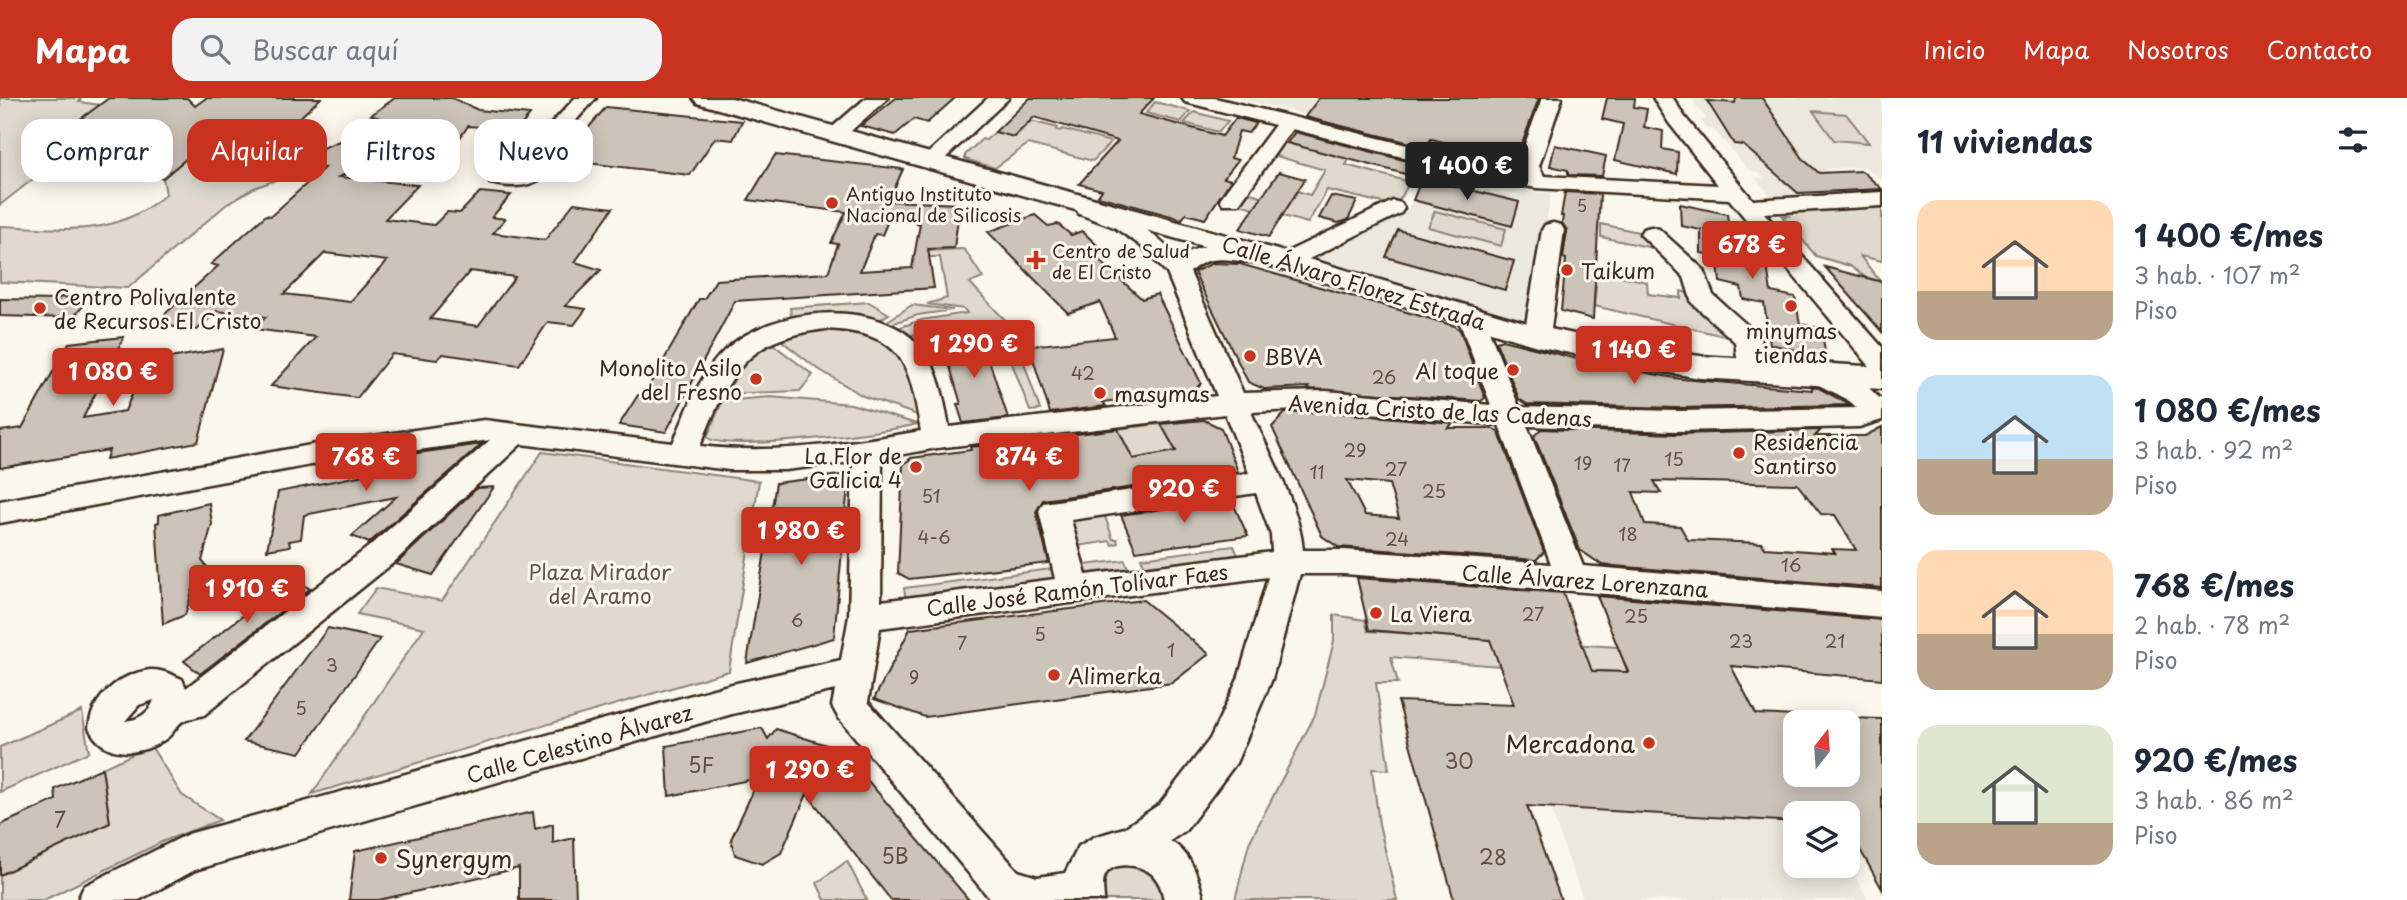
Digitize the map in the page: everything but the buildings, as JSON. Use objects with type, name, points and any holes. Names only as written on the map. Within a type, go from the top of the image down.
[{"type":"main road","name":"Calle Álvaro Florez Estrada","points":[[705,98],[1537,336],[1630,356],[1752,372],[1882,379]]},
{"type":"street","points":[[567,119],[586,98]]},
{"type":"street","points":[[836,134],[878,98]]},
{"type":"street","points":[[931,161],[999,98]]},
{"type":"street","points":[[1192,98],[1489,173],[1536,182],[1742,200],[1882,199]]},
{"type":"street","points":[[1536,182],[1528,166],[1552,98]]},
{"type":"street","points":[[1663,98],[1676,120],[1882,364]]},
{"type":"street","points":[[1231,199],[1287,122]]},
{"type":"street","points":[[1051,195],[1122,222],[1149,240],[1178,271],[1267,481],[1286,536],[1288,562],[1255,679],[1223,751],[1173,817],[1132,845]]},
{"type":"street","points":[[1178,271],[1188,259],[1206,253],[1235,251],[1276,260],[1299,255],[1393,208]]},
{"type":"street","points":[[1537,336],[1553,230]]},
{"type":"street","points":[[1651,234],[1696,275],[1702,298],[1747,340],[1752,372]]},
{"type":"street","points":[[1471,318],[1572,578]]},
{"type":"street","points":[[682,455],[709,396],[734,356],[750,343],[781,327],[817,321],[866,326],[908,348],[921,370],[937,438]]},
{"type":"street","points":[[1823,377],[1846,384],[1863,394],[1878,410]]},
{"type":"street","name":"Avenida Cristo de las Cadenas","points":[[0,512],[449,433],[484,430],[729,460],[785,460],[937,438],[1235,403],[1326,400],[1508,416],[1676,421],[1839,418],[1878,410]]},
{"type":"street","points":[[171,709],[192,704],[383,554],[516,433]]},
{"type":"street","points":[[868,450],[864,616],[850,706],[1004,893],[1037,897],[1080,897],[1087,868],[1095,858],[1112,847],[1132,845],[1146,848],[1182,889]]},
{"type":"street","points":[[1074,591],[1054,511],[1267,481]]},
{"type":"street","name":"Calle Álvarez Lorenzana","points":[[1288,562],[1344,562],[1572,578],[1882,604]]},
{"type":"street","name":"Calle José Ramón Tolívar Faes","points":[[864,616],[1288,562]]},
{"type":"street","name":"Calle Celestino Álvarez","points":[[98,900],[188,853],[732,699],[855,671]]},
{"type":"street","points":[[1173,817],[1182,889]]},
{"type":"shaded area","points":[[1238,98],[1551,98],[1533,176],[1397,144],[1375,132]]},
{"type":"shaded area","points":[[1691,98],[1882,98],[1882,180],[1865,167],[1825,169],[1855,195],[1773,198],[1755,178],[1763,178],[1761,174],[1749,170],[1714,130],[1707,129],[1700,120],[1706,119]]},
{"type":"shaded area","points":[[1424,173],[1518,197],[1519,194],[1524,194],[1524,190],[1551,193],[1532,322],[1310,259],[1311,253],[1409,208]]},
{"type":"shaded area","name":"Mercadona","points":[[1500,666],[1737,678],[1783,765],[1783,788],[1795,788],[1802,801],[1783,801],[1783,878],[1856,878],[1868,900],[1583,900]]},
{"type":"green space","points":[[0,98],[81,98],[79,102],[100,105],[81,119],[21,119],[21,182],[29,182],[0,205]]},
{"type":"green space","points":[[1155,102],[1190,111],[1181,122],[1146,113]]},
{"type":"green space","points":[[1813,111],[1846,114],[1869,143],[1834,140]]},
{"type":"green space","points":[[1194,112],[1228,121],[1219,132],[1184,123]]},
{"type":"green space","points":[[1031,121],[1058,128],[1060,131],[1063,129],[1111,142],[1093,161],[1028,144],[995,168],[965,159],[965,155],[982,139],[986,140],[995,132],[1014,137]]},
{"type":"green space","points":[[1278,141],[1349,159],[1346,165],[1410,182],[1396,206],[1327,190],[1308,223],[1239,204],[1247,192],[1289,204],[1297,191],[1310,195],[1325,170],[1269,154]]},
{"type":"green space","points":[[187,158],[187,182],[271,182],[254,188],[227,204],[128,288],[0,282],[0,226],[87,228],[127,219],[166,194],[164,182],[173,182],[173,170]]},
{"type":"green space","points":[[1882,201],[1882,261],[1860,256],[1880,281],[1865,277],[1850,266],[1816,256],[1782,216],[1789,216],[1780,205]]},
{"type":"green space","points":[[1435,211],[1506,229],[1501,246],[1428,227]]},
{"type":"green space","points":[[1601,224],[1643,233],[1662,250],[1601,237]]},
{"type":"green space","points":[[962,249],[983,278],[970,283],[1022,338],[1017,342],[1040,410],[1030,411],[1001,334],[994,328],[985,326],[910,335],[898,328],[921,320],[967,313],[964,309],[927,304],[947,298],[940,257],[927,257],[925,251]]},
{"type":"green space","points":[[1592,269],[1647,282],[1648,294],[1681,298],[1681,291],[1691,294],[1741,340],[1594,306],[1596,286],[1591,285]]},
{"type":"green space","points":[[869,302],[889,314],[879,320],[834,312],[791,316],[790,308]]},
{"type":"green space","points":[[912,305],[953,310],[918,315],[891,324],[886,322]]},
{"type":"green space","points":[[812,329],[864,334],[897,353],[908,370],[920,416],[863,396],[815,367],[778,338]]},
{"type":"green space","points":[[770,342],[813,375],[800,391],[725,394],[748,358]]},
{"type":"green space","points":[[770,397],[851,404],[917,424],[807,440],[741,443],[707,437],[722,401]]},
{"type":"green space","points":[[1161,424],[1176,451],[1133,459],[1117,429]]},
{"type":"green space","name":"Plaza Mirador del Aramo","points":[[542,452],[759,481],[729,671],[312,794],[424,628],[357,614],[376,588],[442,601]]},
{"type":"green space","points":[[1064,513],[1104,514],[1113,539],[1117,539],[1118,543],[1112,545],[1110,541],[1078,546]]},
{"type":"green space","points":[[1234,546],[1240,560],[1147,572],[1141,558]]},
{"type":"green space","points":[[1125,560],[1130,574],[1080,580],[1076,566]]},
{"type":"green space","points":[[1059,568],[1063,582],[906,602],[904,588]]},
{"type":"green space","points":[[1334,615],[1365,620],[1368,631],[1618,647],[1620,651],[1726,666],[1737,678],[1500,666],[1391,657],[1398,683],[1376,683],[1389,770],[1372,769],[1379,824],[1397,900],[1235,900],[1249,843],[1315,715],[1334,641]]},
{"type":"green space","points":[[82,711],[89,752],[0,792],[0,747]]},
{"type":"green space","points":[[151,746],[182,795],[220,820],[164,841],[44,900],[0,900],[0,875],[110,823],[102,768]]},
{"type":"green space","points":[[847,861],[867,900],[825,900],[817,883]]},
{"type":"green space","points":[[1148,861],[1171,900],[1096,900],[1106,863]]},
{"type":"place","name":"Antiguo Instituto Nacional de Silicosis","points":[[832,203]]},
{"type":"place","name":"Centro de Salud de El Cristo","points":[[1036,260]]},
{"type":"place","name":"Taikum","points":[[1567,270]]},
{"type":"place","name":"minymas tiendas","points":[[1791,306]]},
{"type":"place","name":"Centro Polivalente de Recursos El Cristo","points":[[40,308]]},
{"type":"place","name":"BBVA","points":[[1250,356]]},
{"type":"place","name":"Al toque","points":[[1513,370]]},
{"type":"place","name":"Monolito Asilo del Fresno","points":[[756,379]]},
{"type":"place","name":"masymas","points":[[1100,393]]},
{"type":"place","name":"Residencia Santirso","points":[[1739,453]]},
{"type":"place","name":"La Flor de Galicia 4","points":[[916,467]]},
{"type":"place","name":"La Viera","points":[[1376,613]]},
{"type":"place","name":"Alimerka","points":[[1054,675]]},
{"type":"place","name":"Mercadona","points":[[1649,743]]},
{"type":"place","name":"Synergym","points":[[381,858]]}]
